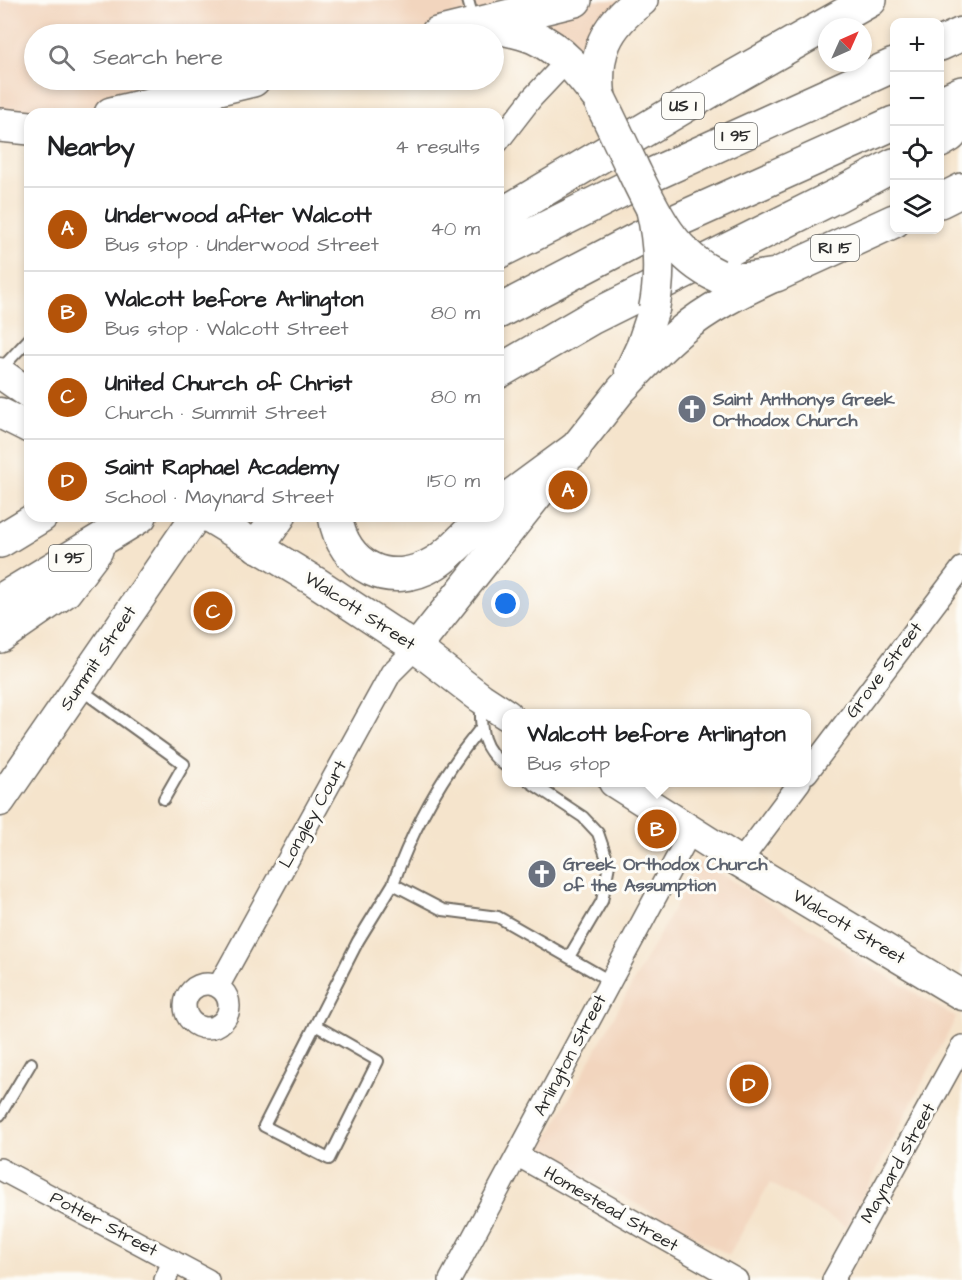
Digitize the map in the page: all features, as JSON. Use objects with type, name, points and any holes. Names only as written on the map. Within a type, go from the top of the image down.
[{"type":"main road","points":[[599,98],[596,68],[604,40],[613,27],[641,0]]},
{"type":"main road","name":"US 1","points":[[504,213],[715,87],[870,0]]},
{"type":"main road","points":[[459,24],[476,16],[563,2]]},
{"type":"main road","points":[[476,16],[499,24]]},
{"type":"main road","points":[[504,26],[533,36],[545,43],[567,61],[599,98],[650,205],[682,252],[704,270],[718,276],[743,280],[776,275]]},
{"type":"main road","points":[[944,42],[962,34]]},
{"type":"main road","name":"I 95","points":[[504,249],[656,173],[890,67]]},
{"type":"main road","points":[[136,108],[211,90]]},
{"type":"main road","points":[[944,101],[962,93]]},
{"type":"main road","points":[[944,138],[950,135],[962,120]]},
{"type":"main road","points":[[0,125],[24,127]]},
{"type":"main road","points":[[504,309],[649,233],[890,125]]},
{"type":"main road","points":[[504,369],[600,313],[890,167]]},
{"type":"main road","points":[[944,199],[962,190]]},
{"type":"main road","points":[[621,390],[642,345],[654,309],[659,275],[657,240],[650,205]]},
{"type":"main road","name":"RI 15","points":[[776,275],[890,223]]},
{"type":"main road","points":[[416,648],[621,390],[664,346],[699,317],[776,275]]},
{"type":"main road","points":[[0,372],[24,390]]},
{"type":"main road","points":[[0,413],[24,425]]},
{"type":"main road","points":[[504,502],[574,450]]},
{"type":"main road","points":[[0,541],[31,522]]},
{"type":"main road","name":"I 95","points":[[0,601],[130,522]]},
{"type":"main road","name":"Walcott Street","points":[[218,522],[416,648],[502,712]]},
{"type":"main road","points":[[258,546],[275,522]]},
{"type":"main road","points":[[336,522],[340,537],[353,557],[371,570],[397,575],[411,573],[436,562],[479,522]]},
{"type":"main road","name":"Summit Street","points":[[0,801],[189,525]]},
{"type":"main road","points":[[0,636],[65,591],[106,537]]},
{"type":"main road","name":"Walcott Street","points":[[620,787],[962,995]]},
{"type":"street","points":[[504,134],[532,98],[567,61]]},
{"type":"street","name":"Grove Street","points":[[811,768],[962,568]]},
{"type":"street","name":"Longley Court","points":[[218,987],[391,673],[416,648]]},
{"type":"street","points":[[740,861],[797,787]]},
{"type":"street","name":"Arlington Street","points":[[450,1280],[691,831]]},
{"type":"street","name":"Maynard Street","points":[[833,1280],[962,1046]]},
{"type":"street","name":"Homestead Street","points":[[517,1155],[737,1280]]},
{"type":"street","name":"Potter Street","points":[[0,1169],[169,1270],[208,1280]]},
{"type":"lane","points":[[0,372],[24,345]]},
{"type":"lane","points":[[78,687],[184,764],[164,799]]},
{"type":"lane","points":[[481,698],[480,729],[494,758],[502,764]]},
{"type":"lane","points":[[315,1025],[378,1061],[329,1159],[264,1126],[315,1025],[358,941],[393,884],[405,852],[448,772],[480,729]]},
{"type":"lane","points":[[536,787],[583,817],[591,825],[598,833],[609,865],[602,901],[569,957]]},
{"type":"lane","points":[[393,884],[443,910],[498,917],[610,981]]},
{"type":"lane","points":[[0,1115],[31,1063]]},
{"type":"shaded area","points":[[0,0],[644,0],[599,56],[548,62],[504,39],[504,24],[24,24],[24,90],[261,90],[175,108],[24,108],[24,118],[0,135]]},
{"type":"shaded area","points":[[700,861],[956,1018],[847,1227],[770,1183],[729,1255],[540,1151]]},
{"type":"place","name":"Saint Anthonys Greek Orthodox Church","points":[[692,409]]},
{"type":"place","name":"Underwood after Walcott","points":[[568,490]]},
{"type":"place","name":"United Church of Christ","points":[[213,611]]},
{"type":"place","name":"Walcott before Arlington","points":[[657,829]]},
{"type":"place","name":"Greek Orthodox Church of the Assumption","points":[[542,874]]},
{"type":"place","name":"Saint Raphael Academy","points":[[749,1084]]}]
